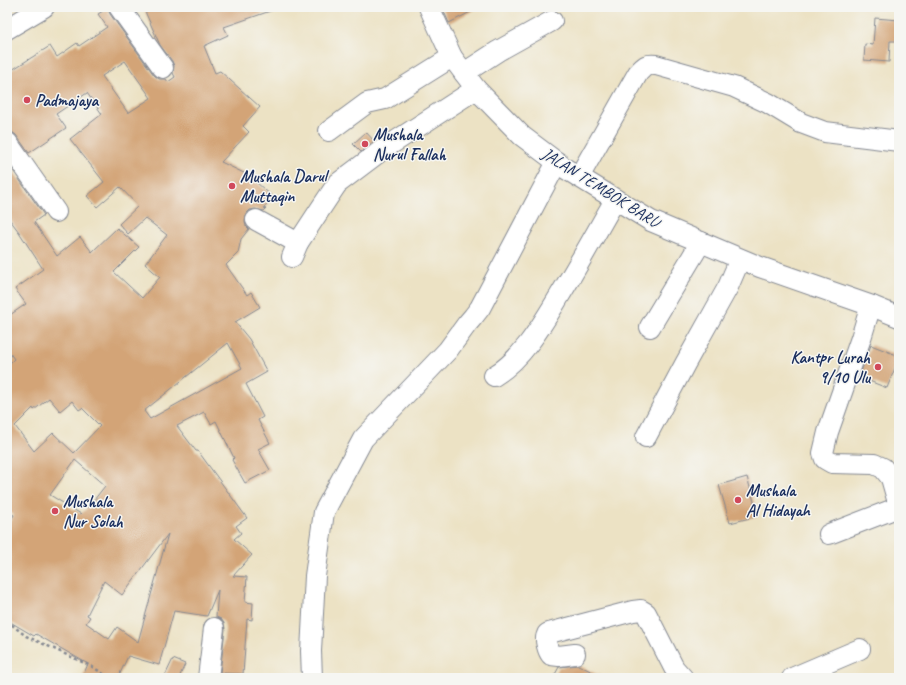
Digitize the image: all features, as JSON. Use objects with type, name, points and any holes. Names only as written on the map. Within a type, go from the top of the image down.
[{"type":"street","points":[[7,28],[44,7]]},
{"type":"street","points":[[119,7],[163,68]]},
{"type":"street","name":"JALAN TEMBOK BARU","points":[[429,7],[452,57],[476,89],[522,136],[556,162],[651,221],[701,242],[735,272],[760,267],[870,311],[899,318]]},
{"type":"street","points":[[464,73],[498,51],[552,21]]},
{"type":"street","points":[[329,131],[367,103],[385,99],[452,57]]},
{"type":"street","points":[[579,177],[638,73],[648,64],[734,87],[768,103],[801,123],[825,132],[899,141]]},
{"type":"street","points":[[256,220],[295,250],[337,184],[382,150],[476,89]]},
{"type":"street","points":[[7,142],[56,212]]},
{"type":"street","points":[[312,678],[311,650],[315,576],[324,512],[363,439],[448,350],[480,308],[556,162]]},
{"type":"street","points":[[494,376],[502,372],[527,346],[553,308],[615,200]]},
{"type":"street","points":[[650,327],[701,242]]},
{"type":"street","points":[[646,437],[735,272]]},
{"type":"street","points":[[829,534],[899,506],[891,478],[883,468],[874,464],[832,463],[825,459],[823,454],[828,432],[870,311]]},
{"type":"street","points":[[575,654],[559,656],[551,655],[548,651],[546,635],[641,610],[646,613],[674,668],[683,678]]},
{"type":"street","points":[[208,678],[214,628]]},
{"type":"street","points":[[792,678],[860,649]]},
{"type":"path","points":[[7,621],[26,636],[91,666],[110,678]]},
{"type":"building","points":[[143,7],[275,7],[276,9],[224,27],[228,35],[204,46],[215,73],[220,71],[260,107],[243,126],[249,132],[221,162],[248,175],[273,197],[264,208],[266,209],[264,211],[255,209],[250,210],[246,214],[246,226],[249,229],[241,239],[238,253],[226,265],[247,295],[251,292],[260,307],[235,322],[249,339],[267,372],[246,384],[263,417],[258,420],[270,443],[258,449],[270,470],[245,483],[232,460],[234,458],[216,421],[211,424],[204,412],[177,426],[196,451],[198,451],[247,518],[236,526],[241,533],[234,539],[252,555],[233,576],[247,577],[245,602],[253,603],[252,620],[247,619],[243,674],[220,673],[225,629],[224,623],[221,619],[216,617],[218,590],[207,616],[174,611],[159,665],[128,656],[118,678],[82,678],[88,664],[36,634],[34,636],[7,620],[7,526],[14,515],[7,511],[7,366],[14,359],[7,349],[7,317],[26,304],[15,289],[43,269],[7,216],[7,162],[44,215],[34,222],[57,256],[80,237],[92,252],[117,228],[139,247],[114,272],[142,298],[160,277],[145,264],[167,235],[145,218],[128,234],[119,224],[138,206],[120,187],[97,207],[87,196],[104,182],[70,139],[102,114],[87,93],[56,114],[66,128],[29,153],[16,135],[7,131],[7,73],[50,46],[57,57],[77,43],[79,46],[107,27],[98,14],[108,8],[110,14],[154,75],[159,79],[166,79],[168,82],[175,77],[173,73],[174,66],[160,45]],"holes":[[[125,61],[151,98],[128,113],[102,76]],[[228,343],[242,368],[150,419],[144,411]],[[49,398],[60,411],[72,401],[79,410],[82,408],[100,426],[74,453],[53,433],[34,451],[15,426],[33,408],[34,410]],[[75,460],[105,486],[81,514],[50,495]],[[168,534],[138,642],[117,627],[109,639],[86,623],[90,617],[87,615],[104,581],[122,595]]]},
{"type":"building","points":[[442,7],[480,7],[449,23]]},
{"type":"building","points":[[875,18],[899,20],[899,41],[890,41],[889,62],[864,60],[865,44],[873,45]]},
{"type":"building","name":"Mushala Nurul Fallah","points":[[366,132],[374,141],[361,152],[353,144]]},
{"type":"building","name":"Kantpr Lurah 9/10 Ulu","points":[[871,345],[899,356],[887,388],[859,377]]},
{"type":"building","name":"Mushala Al Hidayah","points":[[747,477],[758,516],[730,523],[719,485]]},
{"type":"building","points":[[173,659],[185,664],[179,678],[164,678]]},
{"type":"building","points":[[578,665],[605,678],[553,678],[559,667]]},
{"type":"place","name":"Padmajaya","points":[[27,100]]},
{"type":"place","name":"Mushala Nurul Fallah","points":[[365,144]]},
{"type":"place","name":"Mushala Darul Muttaqin","points":[[232,186]]},
{"type":"place","name":"Kantpr Lurah 9/10 Ulu","points":[[878,367]]},
{"type":"place","name":"Mushala Al Hidayah","points":[[738,500]]},
{"type":"place","name":"Mushala Nur Solah","points":[[55,511]]}]
